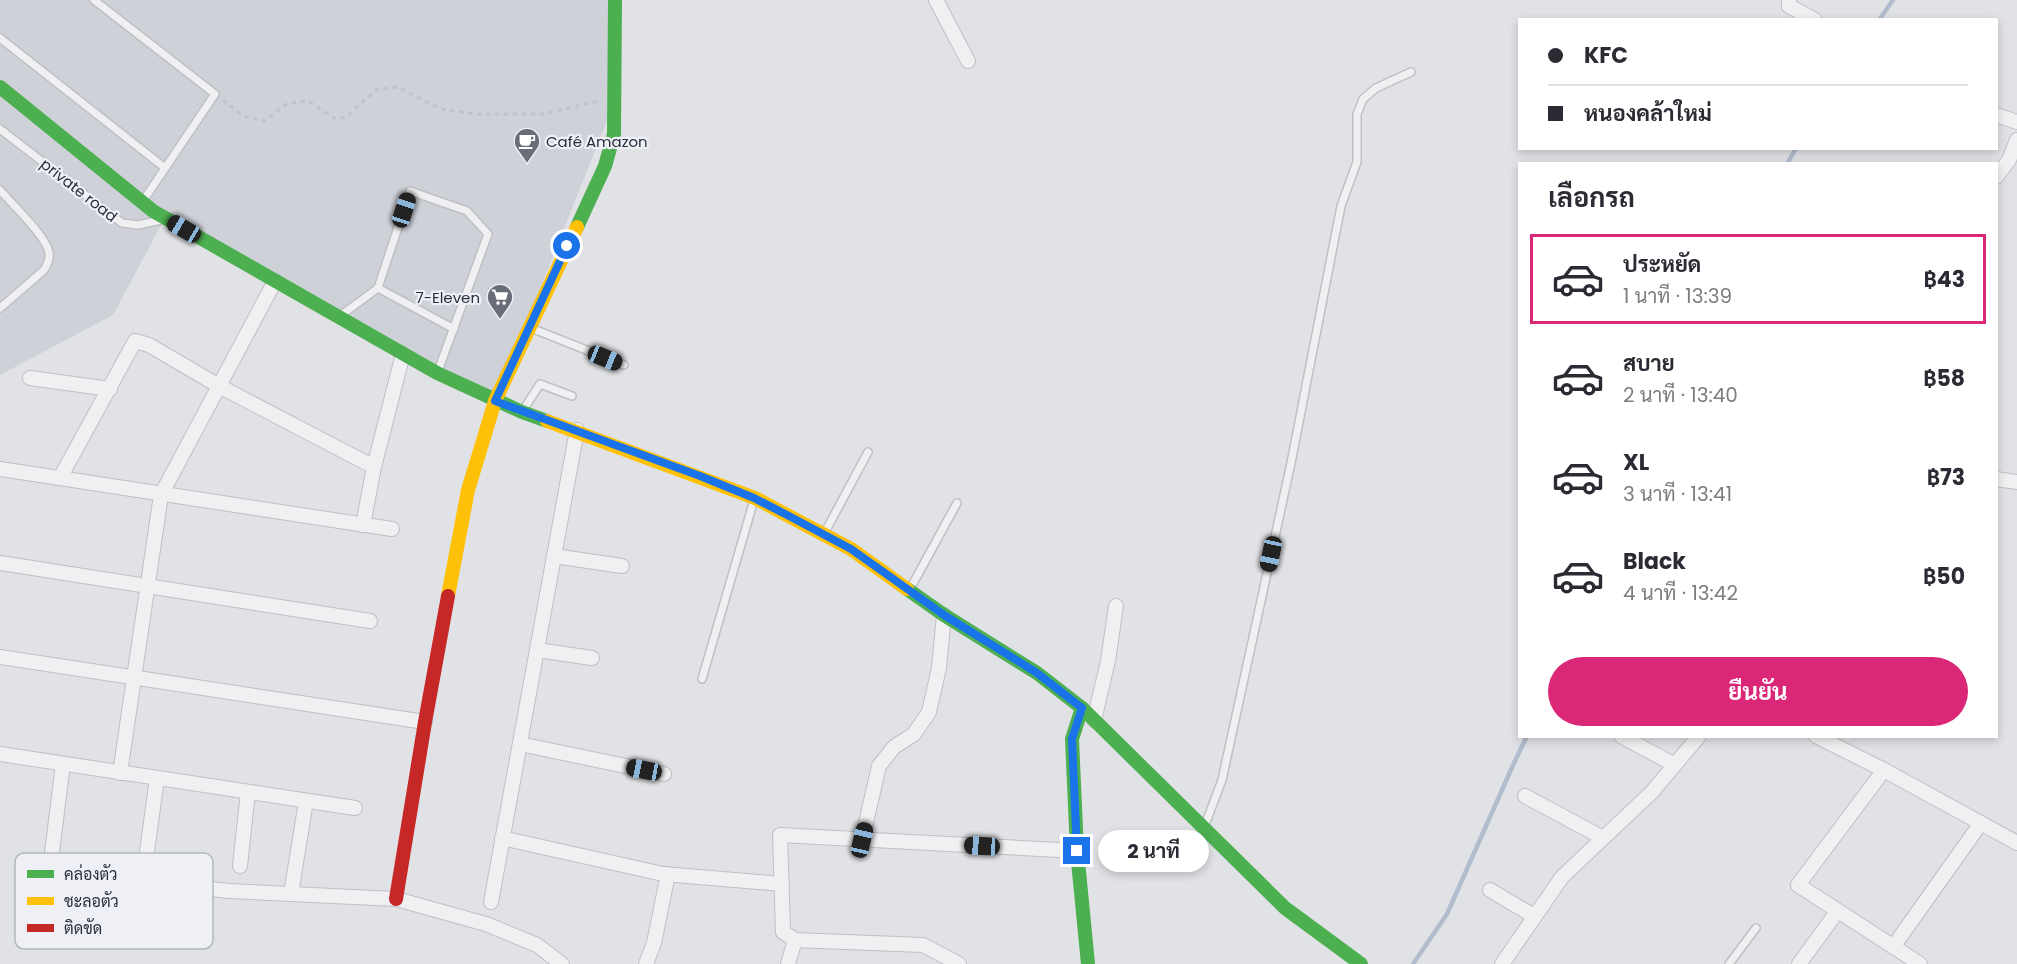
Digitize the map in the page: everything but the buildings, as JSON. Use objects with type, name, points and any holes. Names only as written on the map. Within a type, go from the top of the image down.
[{"type":"main road","points":[[396,899],[425,722],[468,489],[495,401],[605,166],[614,134],[615,0]]},
{"type":"main road","points":[[0,87],[142,203],[166,219],[437,374],[522,412],[577,430],[754,498],[851,549],[944,615],[1037,673],[1082,708],[1285,908],[1361,964]]},
{"type":"main road","points":[[1082,708],[1072,739],[1077,851],[1088,964]]},
{"type":"street","points":[[936,0],[968,61]]},
{"type":"street","points":[[1789,0],[1789,6],[1811,18]]},
{"type":"street","points":[[1998,116],[2017,122]]},
{"type":"street","points":[[1998,174],[2016,147]]},
{"type":"street","points":[[120,773],[161,495],[275,281]]},
{"type":"street","points":[[60,478],[135,341],[149,345],[219,386],[375,467]]},
{"type":"street","points":[[363,525],[403,354]]},
{"type":"street","points":[[30,378],[110,389]]},
{"type":"street","points":[[491,902],[577,430]]},
{"type":"street","points":[[0,469],[392,529]]},
{"type":"street","points":[[1998,479],[2017,482]]},
{"type":"street","points":[[554,556],[621,566]]},
{"type":"street","points":[[0,564],[370,621]]},
{"type":"street","points":[[1094,720],[1108,661],[1116,606]]},
{"type":"street","points":[[862,840],[879,766],[894,747],[914,734],[929,712],[939,668],[944,615]]},
{"type":"street","points":[[537,650],[592,657]]},
{"type":"street","points":[[0,657],[425,722]]},
{"type":"street","points":[[1625,738],[1675,765]]},
{"type":"street","points":[[1502,964],[1562,878],[1652,792],[1697,738]]},
{"type":"street","points":[[1820,738],[1884,770],[2017,843]]},
{"type":"street","points":[[520,744],[664,774]]},
{"type":"street","points":[[0,754],[355,808]]},
{"type":"street","points":[[52,852],[63,764]]},
{"type":"street","points":[[1884,770],[1798,885],[1836,912],[1920,964]]},
{"type":"street","points":[[147,853],[157,778]]},
{"type":"street","points":[[240,866],[248,792]]},
{"type":"street","points":[[1525,796],[1603,838]]},
{"type":"street","points":[[291,894],[306,801]]},
{"type":"street","points":[[1893,946],[1981,823]]},
{"type":"street","points":[[959,964],[923,945],[795,940],[783,932],[780,835],[1077,851]]},
{"type":"street","points":[[502,838],[668,874],[782,884]]},
{"type":"street","points":[[646,964],[654,943],[668,874]]},
{"type":"street","points":[[213,889],[396,899],[486,924],[537,945],[561,964]]},
{"type":"street","points":[[1490,890],[1534,916]]},
{"type":"street","points":[[1799,964],[1836,912]]},
{"type":"street","points":[[788,964],[795,940]]},
{"type":"lane","points":[[94,0],[215,94],[142,203]]},
{"type":"lane","points":[[0,38],[165,168]]},
{"type":"lane","points":[[1204,827],[1222,780],[1291,463],[1341,206],[1357,162],[1357,114],[1363,99],[1376,88],[1411,72]]},
{"type":"lane","name":"private road","points":[[0,129],[122,223],[138,225],[166,219]]},
{"type":"lane","points":[[0,190],[40,237],[48,251],[49,263],[0,308]]},
{"type":"lane","points":[[338,317],[378,288],[410,190],[467,211],[489,234],[437,374]]},
{"type":"lane","points":[[378,288],[454,329]]},
{"type":"lane","points":[[529,327],[624,365]]},
{"type":"lane","points":[[522,412],[540,384],[572,396]]},
{"type":"lane","points":[[824,534],[868,452]]},
{"type":"lane","points":[[702,679],[754,498]]},
{"type":"lane","points":[[909,591],[957,503]]},
{"type":"lane","points":[[1729,964],[1756,928]]},
{"type":"path","points":[[215,94],[243,116],[265,121],[288,103],[308,101],[334,118],[345,118],[376,90],[398,87],[441,109],[475,114],[543,114],[592,101],[615,100]]},
{"type":"shaded area","points":[[0,0],[609,0],[615,101],[495,401],[166,216],[113,315],[0,375]]},
{"type":"waterway","points":[[1880,18],[1893,0]]},
{"type":"waterway","points":[[1788,162],[1795,150]]},
{"type":"waterway","points":[[1413,964],[1447,914],[1526,738]]},
{"type":"traffic: fast","points":[[577,227],[605,166],[614,134],[615,0]]},
{"type":"traffic: fast","points":[[0,87],[153,211],[437,373],[547,421]]},
{"type":"traffic: fast","points":[[907,589],[1037,673],[1082,708],[1285,908],[1361,964]]},
{"type":"traffic: fast","points":[[1082,708],[1072,739],[1077,851],[1088,964]]},
{"type":"traffic: slow","points":[[448,596],[468,490],[495,401],[577,227]]},
{"type":"traffic: slow","points":[[547,421],[755,498],[851,549],[907,589]]},
{"type":"traffic: jam","points":[[396,899],[448,596]]},
{"type":"place","name":"Café Amazon","points":[[527,164]]},
{"type":"place","name":"7-Eleven","points":[[500,320]]},
{"type":"route","points":[[567,246],[495,401],[685,470],[754,498],[851,549],[944,615],[1037,673],[1082,708],[1072,739],[1077,851]]}]
